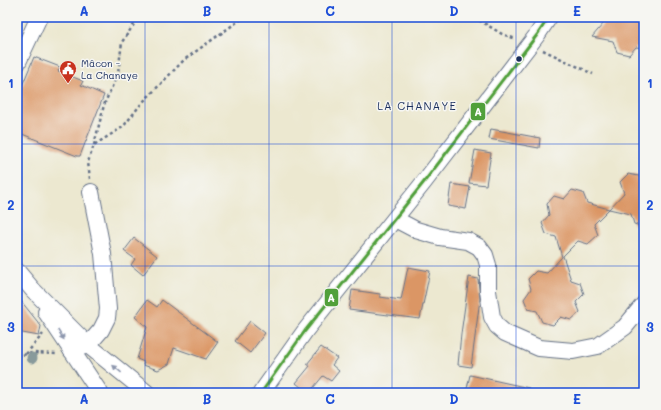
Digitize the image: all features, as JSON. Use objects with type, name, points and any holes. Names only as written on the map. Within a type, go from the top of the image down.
[{"type":"street","points":[[17,64],[39,17]]},
{"type":"street","points":[[261,393],[305,331],[395,219],[550,17]]},
{"type":"street","points":[[71,350],[88,345],[101,330],[107,318],[108,309],[103,254],[91,192]]},
{"type":"street","points":[[395,219],[416,230],[440,237],[468,241],[479,247],[485,256],[488,265],[488,291],[492,317],[496,326],[505,333],[539,348],[573,351],[598,346],[625,327],[644,304]]},
{"type":"street","points":[[17,271],[33,290],[88,345],[147,393]]},
{"type":"street","points":[[33,290],[100,393]]},
{"type":"path","points":[[91,192],[88,162],[104,105],[118,73],[122,42],[139,17]]},
{"type":"path","points":[[94,145],[123,127],[141,104],[184,60],[244,17]]},
{"type":"path","points":[[26,354],[46,330]]},
{"type":"path","points":[[17,356],[32,353],[56,354],[71,350]]},
{"type":"path","points":[[641,393],[644,388]]},
{"type":"building","points":[[609,17],[644,17],[644,48],[636,47],[629,55],[617,52],[613,41],[592,37]]},
{"type":"building","points":[[34,57],[60,67],[58,71],[83,81],[81,85],[104,95],[80,156],[17,132],[17,98]]},
{"type":"building","points":[[491,129],[540,138],[539,148],[489,139]]},
{"type":"building","points":[[475,150],[491,153],[486,185],[469,183]]},
{"type":"building","points":[[628,174],[644,177],[644,227],[634,224],[631,214],[609,209],[624,193],[620,182]]},
{"type":"building","points":[[451,184],[470,187],[466,209],[448,206]]},
{"type":"building","points":[[572,190],[583,193],[587,203],[609,209],[594,224],[598,235],[588,244],[578,241],[563,256],[571,280],[580,283],[584,294],[576,302],[580,312],[571,320],[561,317],[553,325],[542,322],[537,311],[528,309],[524,299],[531,289],[528,279],[536,271],[547,273],[562,257],[556,237],[546,234],[542,223],[549,215],[547,204],[554,196],[564,199]]},
{"type":"building","points":[[134,238],[157,256],[143,275],[131,265],[135,259],[124,251]]},
{"type":"building","points":[[408,267],[430,271],[420,319],[349,310],[352,290],[380,294],[380,297],[401,300]]},
{"type":"building","points":[[469,277],[478,279],[480,299],[471,367],[458,365]]},
{"type":"building","points":[[17,296],[41,326],[39,336],[17,332]]},
{"type":"building","points":[[147,300],[157,307],[162,300],[218,342],[206,359],[174,348],[169,364],[158,370],[143,365],[144,362],[137,359],[147,327],[135,317]]},
{"type":"building","points":[[250,321],[265,333],[250,353],[235,341]]},
{"type":"building","points":[[321,347],[337,358],[332,365],[339,371],[331,381],[323,376],[308,393],[296,383],[310,366],[307,364]]},
{"type":"building","points":[[470,375],[529,388],[529,393],[466,393]]},
{"type":"transit line","name":"A","points":[[261,393],[305,331],[424,182],[537,35],[549,17]]},
{"type":"place","name":"Mâcon - La Chanaye","points":[[68,84]]},
{"type":"district","name":"LA CHANAYE","points":[[417,106]]}]
